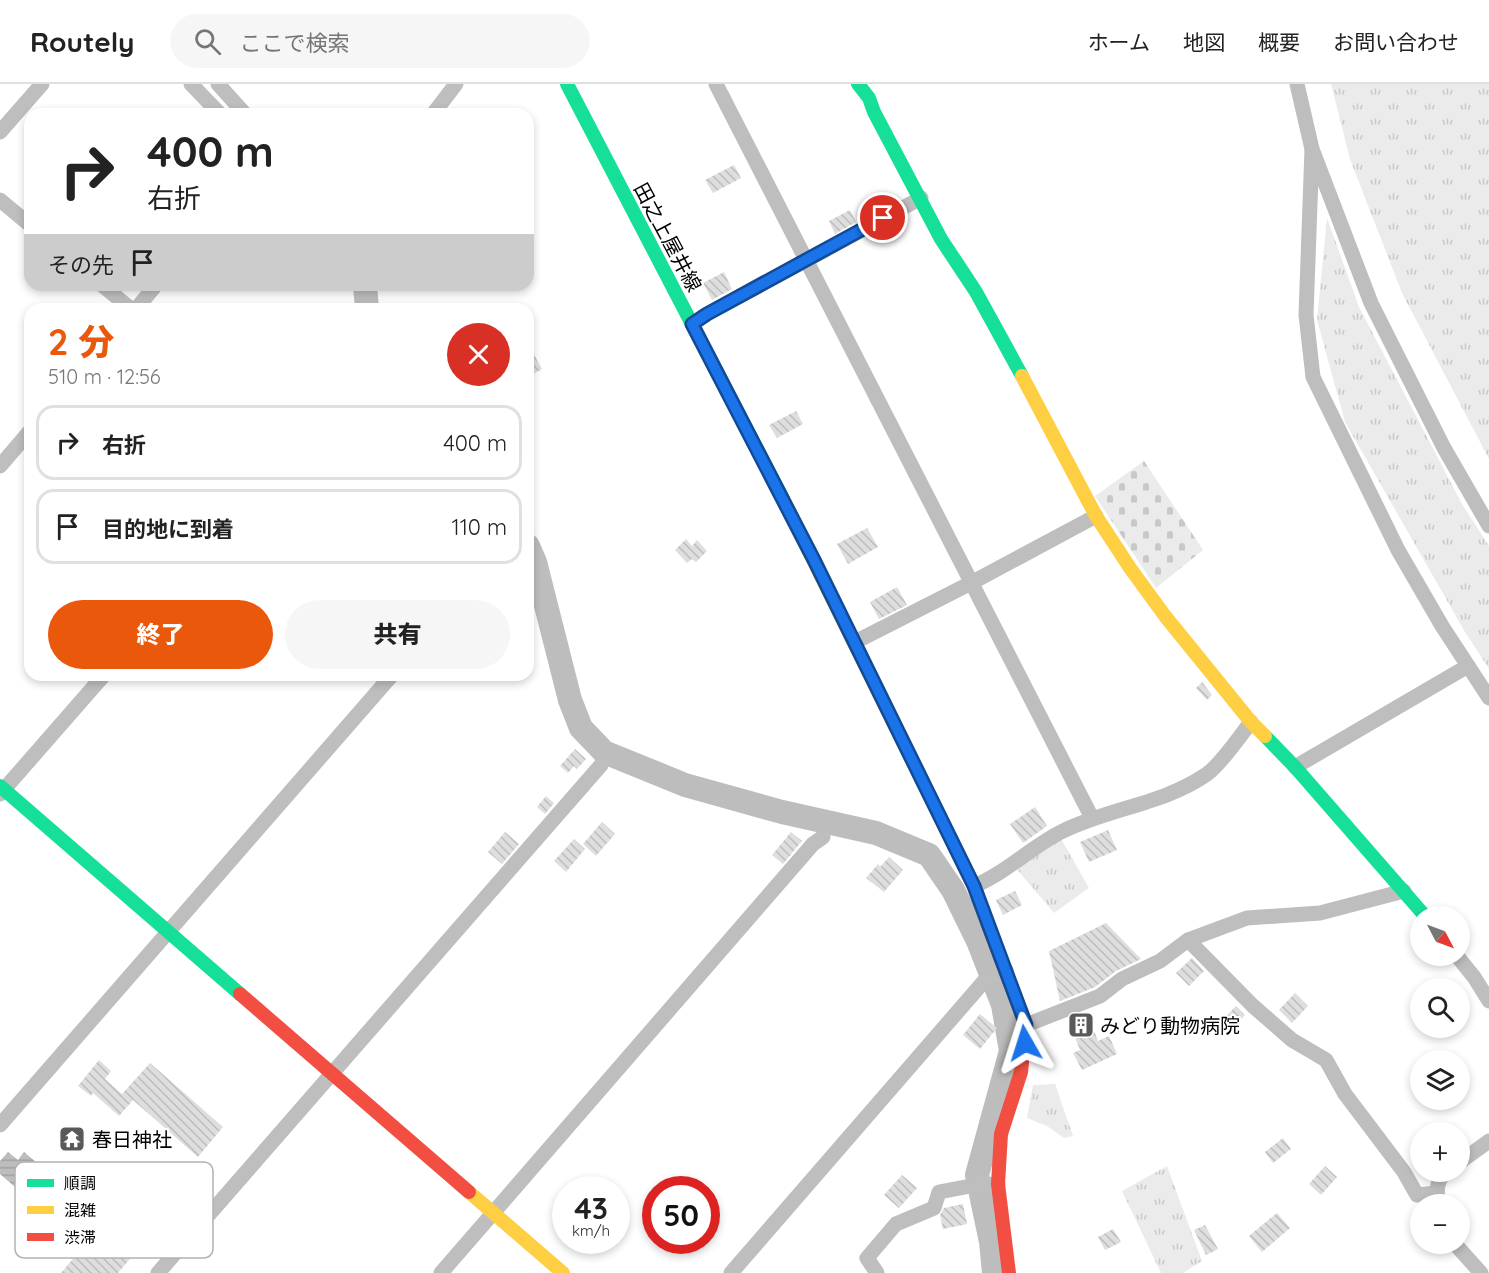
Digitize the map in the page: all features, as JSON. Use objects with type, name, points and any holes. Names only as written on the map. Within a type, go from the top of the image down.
[{"type":"street","points":[[0,132],[42,84]]},
{"type":"street","points":[[191,84],[214,108]]},
{"type":"street","points":[[218,84],[240,108]]},
{"type":"street","points":[[438,108],[456,84]]},
{"type":"street","name":"田之上屋井線","points":[[567,84],[855,642],[974,886],[1006,970],[1026,1025],[1021,1072],[988,1184],[1009,1273]]},
{"type":"street","points":[[716,84],[1092,818]]},
{"type":"street","points":[[858,84],[869,98],[874,112],[941,239],[976,292],[1043,413],[1096,516],[1130,568],[1165,616],[1251,722],[1295,767],[1417,906]]},
{"type":"street","points":[[1297,84],[1312,150],[1371,303],[1444,448],[1489,526]]},
{"type":"street","points":[[1312,150],[1306,315],[1313,377],[1398,550],[1442,626],[1489,698]]},
{"type":"street","points":[[692,324],[921,198]]},
{"type":"street","points":[[0,200],[24,220]]},
{"type":"street","points":[[109,291],[124,303]]},
{"type":"street","points":[[141,303],[151,291]]},
{"type":"street","points":[[0,466],[24,438]]},
{"type":"street","points":[[855,642],[1096,516]]},
{"type":"street","points":[[1295,767],[1468,666]]},
{"type":"street","points":[[99,681],[1,790],[563,1273]]},
{"type":"street","points":[[0,1125],[387,681]]},
{"type":"street","points":[[974,886],[988,880],[1061,831],[1092,818],[1175,793],[1209,773],[1251,722]]},
{"type":"street","points":[[213,1210],[601,765]]},
{"type":"street","points":[[441,1273],[813,844],[823,837]]},
{"type":"street","points":[[1026,1025],[1100,996],[1122,979],[1160,961],[1188,940],[1247,918],[1320,913],[1404,891]]},
{"type":"street","points":[[1188,940],[1253,1006],[1292,1040],[1326,1060],[1345,1094],[1404,1172],[1416,1194]]},
{"type":"street","points":[[1465,966],[1489,1001]]},
{"type":"street","points":[[731,1273],[986,979],[1006,970]]},
{"type":"street","points":[[1470,1155],[1489,1141]]},
{"type":"street","points":[[877,1273],[867,1258],[896,1224],[934,1208],[939,1192],[988,1184]]},
{"type":"street","points":[[1464,1254],[1481,1273]]},
{"type":"street","points":[[158,1273],[171,1258]]},
{"type":"green space","points":[[1331,84],[1489,84],[1489,459],[1402,293],[1350,159]]},
{"type":"green space","points":[[1327,218],[1359,307],[1462,504],[1489,546],[1489,669],[1465,632],[1345,422],[1317,320]]},
{"type":"green space","points":[[1144,461],[1203,550],[1156,588],[1095,496]]},
{"type":"green space","points":[[1060,837],[1089,888],[1054,913],[1014,866]]},
{"type":"green space","points":[[1055,1084],[1073,1136],[1064,1138],[1047,1126],[1027,1118],[1033,1085]]},
{"type":"green space","points":[[1167,1166],[1202,1261],[1183,1273],[1161,1273],[1122,1191]]},
{"type":"shaded area","points":[[8,1152],[18,1160],[24,1152],[36,1162],[15,1162],[15,1187],[0,1174],[0,1161]]},
{"type":"building","points":[[734,165],[741,178],[713,193],[705,180]]},
{"type":"building","points":[[850,210],[856,222],[835,234],[829,221]]},
{"type":"building","points":[[724,272],[732,289],[712,300],[703,283]]},
{"type":"building","points":[[534,355],[542,369],[534,374]]},
{"type":"building","points":[[796,411],[803,424],[777,438],[769,425]]},
{"type":"building","points":[[867,528],[878,547],[848,564],[837,544]]},
{"type":"building","points":[[686,539],[692,546],[697,540],[707,551],[696,562],[692,559],[687,563],[675,550]]},
{"type":"building","points":[[897,587],[907,605],[879,619],[870,602]]},
{"type":"building","points":[[1202,682],[1212,695],[1207,700],[1196,688]]},
{"type":"building","points":[[575,749],[586,759],[577,769],[574,766],[568,773],[560,766]]},
{"type":"building","points":[[546,796],[554,803],[545,814],[537,807]]},
{"type":"building","points":[[1035,807],[1047,826],[1023,843],[1010,824]]},
{"type":"building","points":[[602,822],[615,834],[596,856],[583,844]]},
{"type":"building","points":[[1108,830],[1117,850],[1089,862],[1080,842]]},
{"type":"building","points":[[505,832],[519,844],[502,864],[488,852]]},
{"type":"building","points":[[791,832],[802,841],[783,864],[772,855]]},
{"type":"building","points":[[574,839],[585,849],[566,872],[554,861]]},
{"type":"building","points":[[889,857],[903,870],[884,892],[866,878],[878,864],[880,867]]},
{"type":"building","points":[[1015,891],[1022,905],[1003,915],[996,900]]},
{"type":"building","points":[[1106,923],[1141,959],[1116,971],[1095,987],[1060,1001],[1049,951]]},
{"type":"building","points":[[1192,958],[1204,971],[1189,986],[1176,973]]},
{"type":"building","points":[[1295,993],[1308,1006],[1292,1023],[1279,1010]]},
{"type":"building","points":[[1236,1006],[1245,1015],[1226,1035],[1217,1026]]},
{"type":"building","points":[[1087,1012],[1098,1041],[1109,1036],[1117,1054],[1082,1070],[1073,1053],[1080,1050],[1068,1019]]},
{"type":"building","points":[[980,1014],[997,1028],[980,1049],[963,1035]]},
{"type":"building","points":[[99,1060],[111,1071],[105,1079],[122,1094],[150,1063],[223,1127],[198,1157],[133,1100],[119,1116],[93,1093],[91,1096],[78,1086]]},
{"type":"building","points":[[1283,1138],[1291,1149],[1273,1163],[1265,1152]]},
{"type":"building","points":[[1325,1166],[1337,1177],[1321,1195],[1309,1184]]},
{"type":"building","points":[[902,1175],[917,1188],[899,1208],[884,1195]]},
{"type":"building","points":[[963,1204],[967,1224],[943,1229],[940,1215],[944,1208]]},
{"type":"building","points":[[1277,1213],[1290,1228],[1262,1252],[1249,1236]]},
{"type":"building","points":[[1205,1225],[1218,1249],[1206,1255],[1194,1230]]},
{"type":"building","points":[[1113,1229],[1121,1242],[1105,1250],[1098,1237]]},
{"type":"building","points":[[74,1258],[131,1258],[118,1273],[61,1273]]},
{"type":"waterway","points":[[366,291],[366,303]]},
{"type":"waterway","points":[[534,560],[570,700],[581,728],[604,752],[685,785],[782,812],[876,833],[929,855],[953,890],[978,941],[1003,1005],[1011,1051],[977,1175],[991,1242],[994,1273]]},
{"type":"traffic: fast","points":[[567,84],[783,499]]},
{"type":"traffic: fast","points":[[858,84],[869,98],[874,112],[941,239],[976,292],[1022,376]]},
{"type":"traffic: fast","points":[[1265,736],[1295,767],[1416,906]]},
{"type":"traffic: fast","points":[[0,786],[240,994]]},
{"type":"traffic: slow","points":[[1022,376],[1096,516],[1130,568],[1165,616],[1265,736]]},
{"type":"traffic: slow","points":[[783,499],[974,886],[987,922]]},
{"type":"traffic: slow","points":[[469,1192],[563,1273]]},
{"type":"traffic: jam","points":[[987,922],[1026,1025],[1021,1072],[1001,1134],[998,1184],[1009,1273]]},
{"type":"traffic: jam","points":[[240,994],[469,1192]]},
{"type":"place","name":"みどり動物病院","points":[[1081,1025]]},
{"type":"place","name":"春日神社","points":[[72,1139]]},
{"type":"route","points":[[883,218],[692,324],[814,560],[974,886],[1026,1025],[1025,1043]]}]
